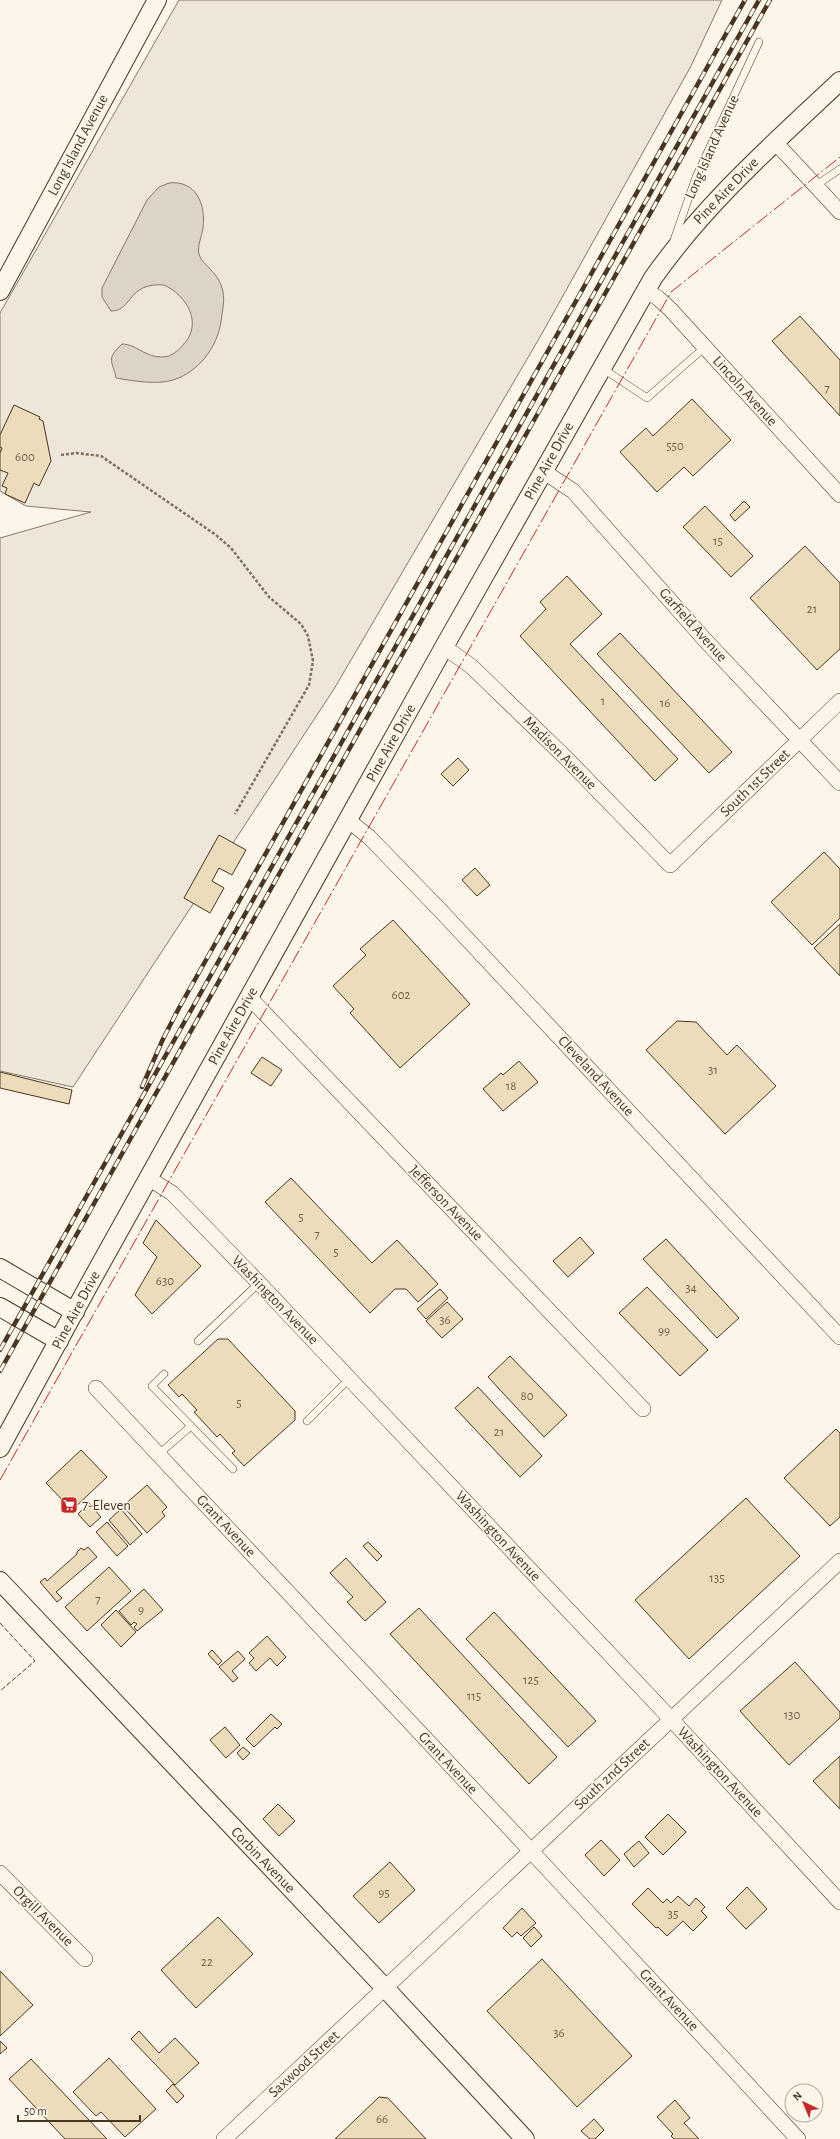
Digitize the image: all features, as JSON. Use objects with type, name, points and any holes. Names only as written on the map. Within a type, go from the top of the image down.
[{"type":"street","name":"Long Island Avenue","points":[[0,291],[157,0]]},
{"type":"street","name":"Pine Aire Drive","points":[[0,1448],[148,1178],[645,290],[670,253],[707,210],[775,142],[840,81]]},
{"type":"street","points":[[775,142],[840,212]]},
{"type":"street","name":"Lincoln Avenue","points":[[645,290],[665,304],[840,495]]},
{"type":"street","name":"Garfield Avenue","points":[[544,471],[573,491],[705,640],[840,783]]},
{"type":"street","name":"Madison Avenue","points":[[444,647],[471,666],[568,760],[670,865]]},
{"type":"street","name":"South 1st Street","points":[[670,865],[840,701]]},
{"type":"street","name":"Cleveland Avenue","points":[[348,820],[369,837],[440,910],[840,1337]]},
{"type":"street","name":"Jefferson Avenue","points":[[250,997],[643,1409]]},
{"type":"street","name":"Washington Avenue","points":[[148,1178],[172,1193],[259,1283],[671,1719],[840,1902]]},
{"type":"street","points":[[0,1268],[75,1312]]},
{"type":"street","points":[[0,1307],[60,1341]]},
{"type":"street","name":"Grant Avenue","points":[[96,1388],[531,1851],[798,2139]]},
{"type":"street","name":"South 2nd Street","points":[[385,1988],[840,1561]]},
{"type":"street","name":"Corbin Avenue","points":[[0,1581],[385,1988],[525,2139]]},
{"type":"street","name":"Orgill Avenue","points":[[0,1873],[86,1959]]},
{"type":"street","name":"Saxwood Street","points":[[224,2139],[385,1988]]},
{"type":"lane","name":"Long Island Avenue","points":[[670,253],[696,177],[759,42]]},
{"type":"lane","points":[[815,186],[840,169]]},
{"type":"lane","points":[[602,368],[647,398],[705,347]]},
{"type":"lane","points":[[198,1341],[259,1283]]},
{"type":"lane","points":[[164,1374],[152,1386],[233,1469]]},
{"type":"lane","points":[[307,1421],[349,1379]]},
{"type":"lane","points":[[159,1454],[191,1426]]},
{"type":"path","points":[[61,455],[83,453],[100,456],[216,535],[241,558],[269,597],[301,624],[308,636],[313,661],[309,685],[235,814]]},
{"type":"shaded area","points":[[179,0],[722,0],[691,66],[540,337],[334,689],[73,1087],[0,1071],[0,538],[91,512],[26,506],[0,491],[0,313]]},
{"type":"shaded area","points":[[169,183],[186,185],[197,195],[201,202],[204,219],[199,254],[201,259],[215,274],[224,295],[219,331],[211,349],[199,365],[182,376],[173,380],[160,382],[116,378],[112,364],[112,357],[122,344],[155,356],[169,356],[183,345],[189,337],[192,328],[190,310],[179,296],[164,285],[152,285],[143,288],[118,310],[111,311],[102,297],[102,288],[147,200],[159,187]]},
{"type":"building","points":[[800,316],[840,360],[840,416],[772,341]]},
{"type":"building","points":[[692,399],[731,440],[693,476],[684,467],[657,492],[620,452],[646,428],[653,436]]},
{"type":"building","points":[[14,405],[40,417],[39,419],[43,421],[51,461],[39,486],[34,483],[25,503],[5,494],[7,488],[2,486],[8,473],[0,470],[0,453],[2,448],[0,447],[0,435]]},
{"type":"building","points":[[744,501],[750,507],[735,521],[730,515]]},
{"type":"building","points":[[705,506],[753,556],[731,577],[683,527]]},
{"type":"building","points":[[805,546],[840,583],[840,649],[817,670],[750,598]]},
{"type":"building","points":[[567,576],[602,614],[570,644],[678,759],[655,781],[520,636],[546,609],[540,602]]},
{"type":"building","points":[[620,633],[732,752],[709,773],[597,654]]},
{"type":"building","points":[[458,758],[469,770],[453,786],[441,774]]},
{"type":"building","points":[[219,835],[246,850],[232,875],[219,868],[212,881],[224,888],[210,913],[184,898]]},
{"type":"building","points":[[824,852],[840,869],[840,918],[812,945],[771,902]]},
{"type":"building","points":[[475,868],[490,885],[477,896],[462,880]]},
{"type":"building","points":[[393,920],[470,1004],[400,1068],[350,1013],[354,1009],[333,986],[366,955],[360,949]]},
{"type":"building","points":[[840,924],[840,976],[814,948]]},
{"type":"building","points":[[677,1021],[696,1022],[727,1055],[737,1045],[776,1086],[725,1134],[646,1050]]},
{"type":"building","points":[[262,1057],[282,1070],[271,1086],[251,1073]]},
{"type":"building","points":[[519,1061],[538,1082],[503,1111],[483,1089],[501,1073],[503,1075]]},
{"type":"building","points":[[0,1072],[72,1090],[69,1104],[0,1088]]},
{"type":"building","points":[[291,1178],[372,1263],[397,1240],[438,1284],[418,1302],[406,1289],[395,1289],[370,1313],[265,1202]]},
{"type":"building","points":[[156,1220],[201,1266],[152,1314],[135,1295],[157,1257],[143,1243]]},
{"type":"building","points":[[580,1237],[594,1253],[568,1277],[553,1261]]},
{"type":"building","points":[[666,1239],[739,1318],[717,1338],[643,1259]]},
{"type":"building","points":[[647,1287],[708,1350],[680,1376],[619,1313]]},
{"type":"building","points":[[440,1289],[448,1298],[426,1319],[417,1309]]},
{"type":"building","points":[[447,1302],[463,1319],[442,1338],[426,1321]]},
{"type":"building","points":[[218,1339],[228,1339],[295,1411],[295,1420],[244,1466],[232,1453],[235,1451],[220,1434],[217,1437],[194,1412],[197,1410],[182,1394],[179,1397],[168,1385]]},
{"type":"building","points":[[510,1356],[567,1415],[544,1437],[488,1377]]},
{"type":"building","points":[[478,1387],[542,1456],[520,1477],[455,1408]]},
{"type":"building","points":[[836,1429],[840,1433],[840,1517],[830,1526],[784,1478]]},
{"type":"building","points":[[81,1450],[107,1477],[72,1510],[46,1483]]},
{"type":"building","points":[[147,1485],[167,1507],[162,1512],[165,1516],[147,1533],[123,1506]]},
{"type":"building","points":[[746,1498],[800,1556],[689,1659],[635,1600]]},
{"type":"building","points":[[89,1503],[101,1517],[90,1527],[78,1514]]},
{"type":"building","points":[[121,1509],[142,1534],[130,1545],[109,1520]]},
{"type":"building","points":[[107,1522],[128,1546],[117,1556],[96,1532]]},
{"type":"building","points":[[368,1542],[382,1556],[377,1561],[363,1546]]},
{"type":"building","points":[[88,1547],[97,1557],[56,1592],[62,1598],[57,1602],[40,1582],[45,1578],[47,1581],[77,1554],[81,1548],[84,1550]]},
{"type":"building","points":[[346,1558],[386,1602],[365,1621],[347,1602],[353,1597],[330,1573]]},
{"type":"building","points":[[109,1567],[131,1591],[87,1631],[65,1607]]},
{"type":"building","points":[[144,1589],[163,1610],[137,1631],[134,1627],[137,1624],[134,1622],[131,1625],[119,1611]]},
{"type":"building","points":[[419,1608],[557,1757],[529,1784],[390,1634]]},
{"type":"building","points":[[116,1610],[136,1632],[121,1647],[101,1625]]},
{"type":"building","points":[[494,1612],[596,1721],[568,1747],[466,1639]]},
{"type":"building","points":[[267,1636],[286,1657],[277,1666],[270,1658],[256,1671],[249,1663],[254,1658],[249,1653]]},
{"type":"building","points":[[212,1650],[222,1661],[218,1665],[208,1654]]},
{"type":"building","points":[[238,1651],[245,1659],[232,1671],[238,1678],[233,1682],[219,1667]]},
{"type":"building","points":[[795,1662],[840,1712],[840,1718],[789,1765],[740,1711]]},
{"type":"building","points":[[271,1714],[282,1724],[277,1729],[275,1727],[254,1747],[246,1739]]},
{"type":"building","points":[[225,1727],[240,1745],[226,1758],[210,1740]]},
{"type":"building","points":[[243,1747],[250,1753],[243,1760],[237,1753]]},
{"type":"building","points":[[840,1756],[840,1809],[813,1781]]},
{"type":"building","points":[[278,1804],[295,1821],[279,1836],[263,1819]]},
{"type":"building","points":[[668,1814],[686,1832],[663,1855],[645,1837]]},
{"type":"building","points":[[601,1840],[620,1860],[604,1876],[585,1855]]},
{"type":"building","points":[[639,1841],[649,1853],[634,1867],[624,1854]]},
{"type":"building","points":[[390,1862],[415,1890],[379,1923],[353,1896]]},
{"type":"building","points":[[747,1887],[767,1909],[746,1929],[726,1908]]},
{"type":"building","points":[[648,1888],[663,1903],[667,1899],[671,1903],[678,1896],[689,1906],[696,1898],[705,1907],[701,1911],[707,1917],[693,1931],[683,1921],[667,1936],[658,1927],[656,1928],[632,1904]]},
{"type":"building","points":[[522,1908],[536,1923],[521,1936],[517,1932],[512,1937],[503,1928]]},
{"type":"building","points":[[218,1917],[253,1954],[196,2008],[161,1970]]},
{"type":"building","points":[[534,1927],[542,1936],[531,1947],[523,1938]]},
{"type":"building","points":[[542,1959],[632,2056],[577,2107],[487,2011]]},
{"type":"building","points":[[0,1971],[33,2005],[0,2036]]},
{"type":"building","points":[[139,2031],[159,2053],[175,2038],[199,2063],[175,2085],[131,2039]]},
{"type":"building","points":[[0,2041],[7,2048],[0,2054]]},
{"type":"building","points":[[109,2058],[156,2109],[125,2137],[101,2112],[96,2116],[73,2092]]},
{"type":"building","points":[[31,2059],[107,2139],[65,2139],[9,2079]]},
{"type":"building","points":[[173,2084],[184,2096],[177,2103],[166,2091]]},
{"type":"building","points":[[379,2097],[388,2098],[426,2139],[335,2139]]},
{"type":"building","points":[[675,2100],[690,2118],[684,2123],[699,2139],[674,2139],[671,2136],[673,2134],[657,2117]]},
{"type":"building","points":[[594,2119],[604,2130],[595,2139],[590,2139],[581,2131]]},
{"type":"railway","points":[[142,1087],[163,1039],[179,1008],[745,0]]},
{"type":"railway","points":[[0,1350],[759,0]]},
{"type":"railway","points":[[0,1371],[770,0]]},
{"type":"fence","points":[[0,1623],[35,1661],[0,1691]]},
{"type":"power","points":[[0,1480],[671,292],[840,157]]},
{"type":"place","name":"7-Eleven","points":[[69,1505]]}]
